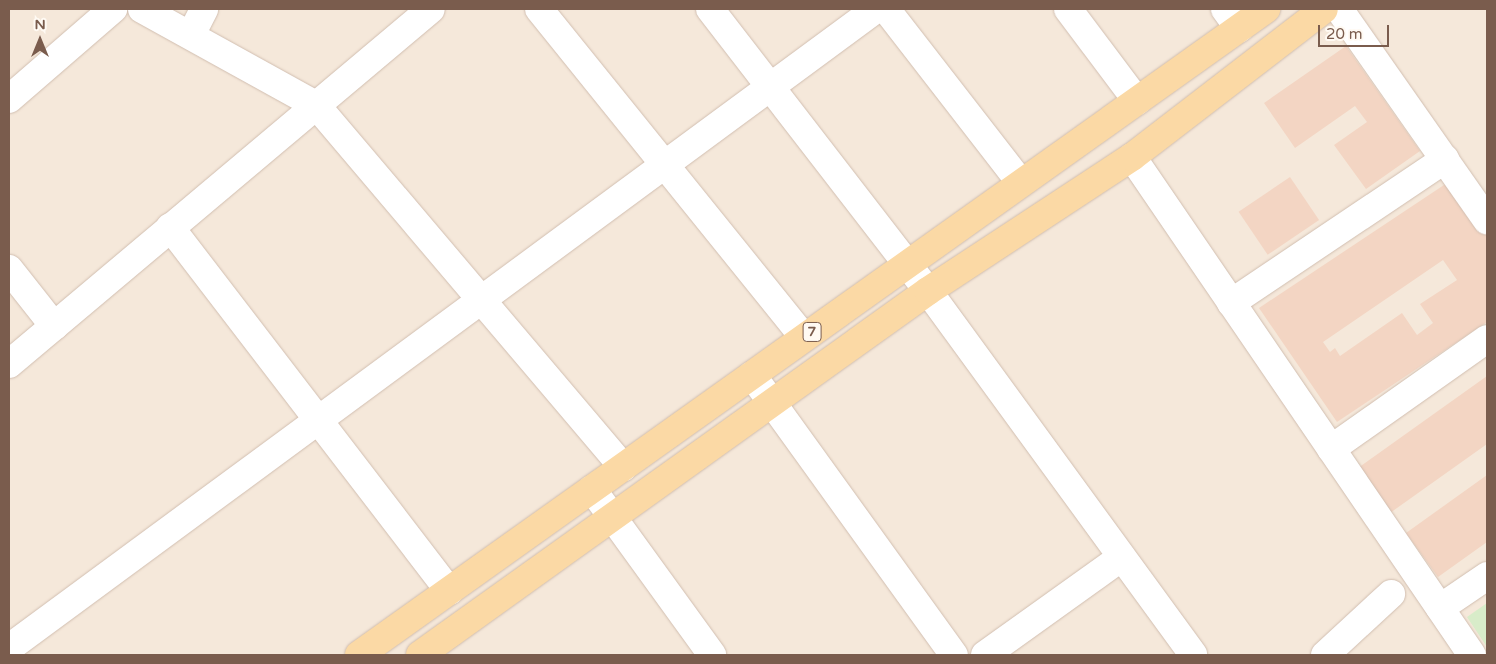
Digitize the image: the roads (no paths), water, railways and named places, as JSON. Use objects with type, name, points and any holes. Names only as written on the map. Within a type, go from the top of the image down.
[{"type":"main road","name":"7","points":[[359,655],[1136,101],[1232,18],[1266,9]]},
{"type":"main road","name":"7","points":[[420,655],[928,292],[1132,157],[1324,9]]},
{"type":"street","points":[[9,99],[113,9]]},
{"type":"street","points":[[142,9],[316,105],[623,467]]},
{"type":"street","points":[[191,35],[204,9]]},
{"type":"street","points":[[9,364],[431,9]]},
{"type":"street","points":[[539,9],[804,338]]},
{"type":"street","points":[[710,9],[928,292],[1193,655]]},
{"type":"street","points":[[9,648],[876,9]]},
{"type":"street","points":[[886,9],[1021,183]]},
{"type":"street","points":[[1068,9],[1136,101]]},
{"type":"street","points":[[1339,9],[1487,220]]},
{"type":"street","points":[[1132,157],[1472,655]]},
{"type":"street","points":[[1231,302],[1445,159]]},
{"type":"street","points":[[170,227],[320,420],[449,591]]},
{"type":"street","points":[[9,269],[54,326]]},
{"type":"street","points":[[1331,449],[1487,339]]},
{"type":"street","points":[[752,375],[954,655]]},
{"type":"street","points":[[592,489],[712,655]]},
{"type":"street","points":[[985,655],[1122,558]]},
{"type":"street","points":[[1440,608],[1487,576]]},
{"type":"street","points":[[1325,655],[1392,594]]}]
